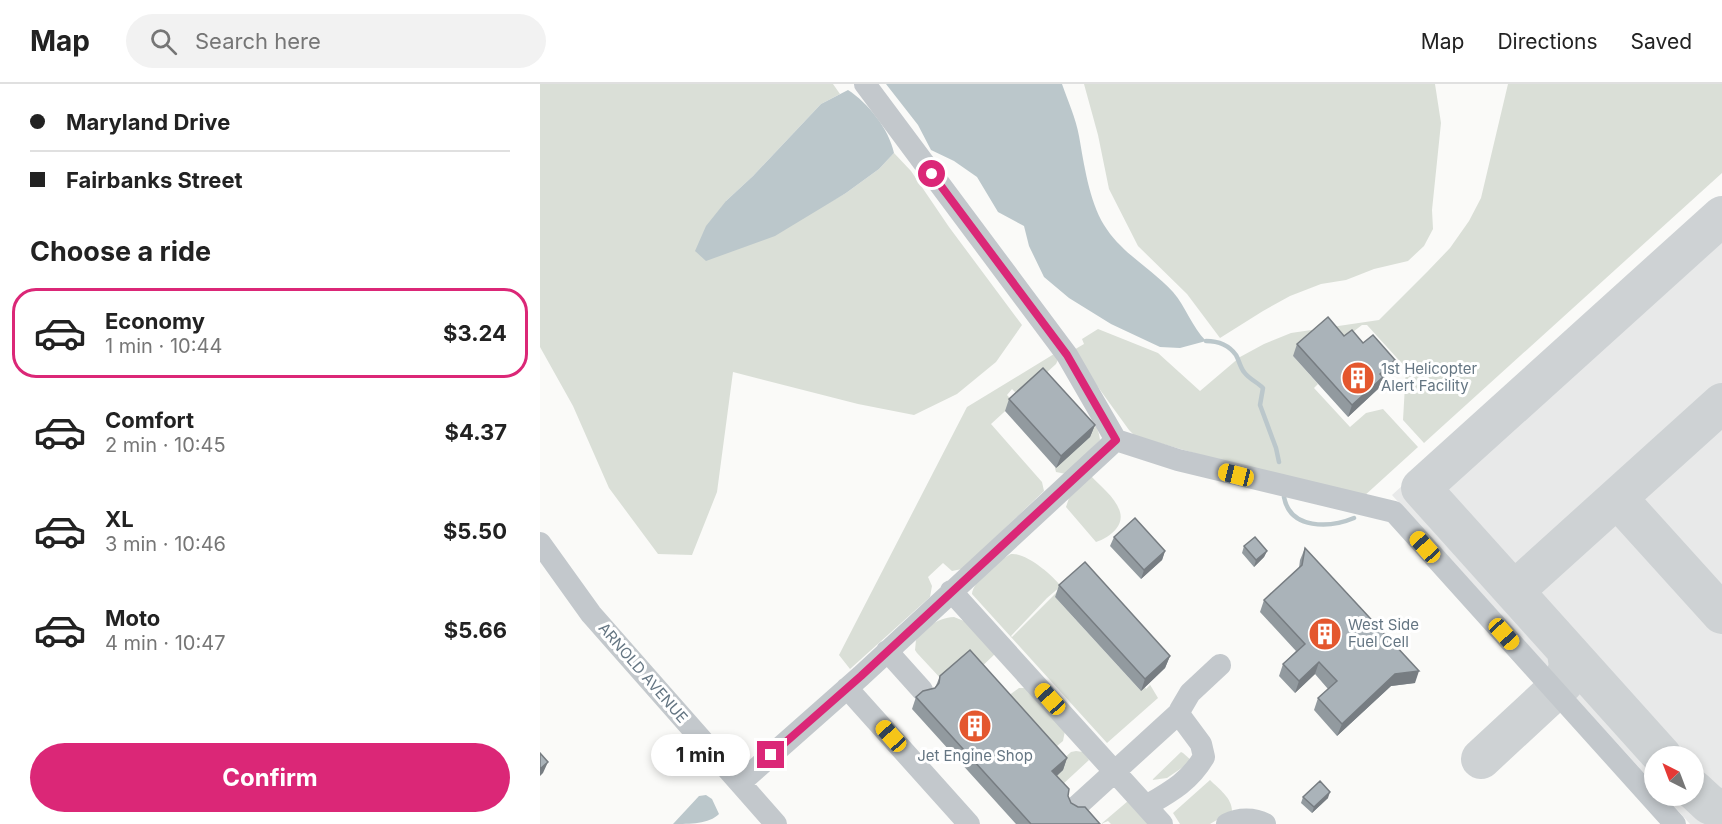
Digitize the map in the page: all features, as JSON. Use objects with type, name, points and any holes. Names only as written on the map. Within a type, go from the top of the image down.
[{"type":"street","points":[[865,84],[1067,355],[1116,440],[1178,460],[1394,512],[1675,824]]},
{"type":"street","points":[[740,783],[847,688],[1116,440]]},
{"type":"street","name":"ARNOLD AVENUE","points":[[540,543],[591,614],[776,824]]},
{"type":"street","points":[[951,591],[1162,824]]},
{"type":"street","points":[[887,651],[922,690]]},
{"type":"street","points":[[1077,806],[1180,712],[1190,693],[1220,665]]},
{"type":"street","points":[[847,688],[969,824]]},
{"type":"street","points":[[1146,806],[1188,779],[1195,773],[1204,758],[1201,744],[1181,717],[1180,712]]},
{"type":"street","points":[[1227,824],[1235,820],[1258,821],[1265,824]]},
{"type":"shaded area","points":[[540,84],[833,84],[840,94],[821,104],[726,201],[812,212],[846,193],[879,169],[894,153],[911,171],[949,227],[1022,325],[996,362],[957,394],[914,415],[858,404],[733,372],[717,492],[692,555],[658,554],[609,488],[573,406],[540,347]]},
{"type":"shaded area","points":[[886,84],[1062,84],[1078,130],[1091,193],[1104,225],[1119,244],[1173,292],[1206,341],[1180,348],[1160,347],[1111,324],[1069,298],[1044,277],[1029,246],[1024,226],[998,212],[977,177],[954,161],[931,150],[918,125]]},
{"type":"shaded area","points":[[1084,84],[1435,84],[1441,123],[1432,210],[1433,229],[1424,246],[1408,261],[1374,269],[1346,280],[1321,284],[1290,296],[1220,338],[1187,294],[1138,246],[1109,189],[1098,135]]},
{"type":"shaded area","points":[[1508,84],[1722,84],[1722,173],[1424,443],[1403,420],[1406,368],[1367,325],[1362,325],[1337,344],[1293,356],[1318,384],[1314,388],[1350,427],[1366,413],[1383,409],[1418,447],[1363,497],[1257,471],[1135,436],[1129,430],[1072,351],[1084,344],[1082,339],[1098,329],[1158,353],[1200,391],[1240,357],[1291,333],[1379,320],[1450,248],[1469,221],[1481,198]]},
{"type":"shaded area","points":[[848,90],[877,117],[888,135],[894,153],[879,169],[846,193],[775,236],[706,261],[695,251],[706,226],[726,201],[821,104]]},
{"type":"shaded area","points":[[1722,196],[1722,824],[1690,824],[1674,806],[1704,806],[1704,746],[1644,746],[1644,773],[1392,495]]},
{"type":"shaded area","points":[[1054,354],[1058,360],[1056,364],[1020,397],[1012,389],[1007,395],[1014,403],[991,424],[1042,482],[1044,491],[962,569],[952,571],[943,563],[928,577],[932,586],[930,597],[850,669],[839,655],[967,407]]},
{"type":"shaded area","points":[[1089,421],[1097,429],[1100,440],[1066,474],[1056,472],[1055,468]]},
{"type":"shaded area","points":[[1091,476],[1114,500],[1121,515],[1116,529],[1107,537],[1096,542],[1066,507],[1069,498]]},
{"type":"shaded area","points":[[1011,554],[1031,560],[1061,586],[1012,637],[1058,591],[1055,597],[1140,690],[1145,687],[1146,689],[1149,683],[1158,698],[1107,743],[972,594],[982,577]]},
{"type":"shaded area","points":[[954,617],[969,623],[996,653],[976,672],[943,681],[915,650],[916,640],[933,624],[942,619]]},
{"type":"shaded area","points":[[1019,688],[1025,688],[1065,731],[1063,741],[1051,751],[1001,701]]},
{"type":"shaded area","points":[[1071,752],[1083,752],[1089,760],[1062,785],[1049,772]]},
{"type":"shaded area","points":[[1181,752],[1192,761],[1167,778],[1152,780]]},
{"type":"shaded area","points":[[1210,780],[1227,798],[1232,811],[1210,824],[1180,824],[1173,813]]},
{"type":"shaded area","points":[[706,795],[712,799],[719,814],[705,822],[673,824],[699,796]]},
{"type":"shaded area","points":[[1128,801],[1151,824],[1111,824],[1108,821],[1101,824]]},
{"type":"building","name":"1st Helicopter Alert Facility","points":[[1328,317],[1344,336],[1352,330],[1363,343],[1373,335],[1395,360],[1380,374],[1383,377],[1352,405],[1297,344]]},
{"type":"building","points":[[1043,368],[1095,425],[1061,456],[1009,399]]},
{"type":"building","points":[[1135,518],[1165,551],[1144,570],[1114,537]]},
{"type":"building","points":[[1255,537],[1267,551],[1256,560],[1244,546]]},
{"type":"building","name":"West Side Fuel Cell","points":[[1305,548],[1419,671],[1395,674],[1342,724],[1318,698],[1337,681],[1319,662],[1299,681],[1283,664],[1305,644],[1264,600],[1302,565]]},
{"type":"building","points":[[1085,562],[1170,656],[1145,679],[1059,585]]},
{"type":"building","name":"Jet Engine Shop","points":[[970,650],[1067,758],[1052,771],[1069,789],[1068,796],[1071,803],[1078,807],[1085,807],[1100,824],[1031,824],[916,697],[923,691],[935,688],[940,676]]},
{"type":"building","points":[[540,753],[548,762],[540,769]]},
{"type":"building","points":[[1320,781],[1330,792],[1314,807],[1303,797]]},
{"type":"waterway","points":[[1206,341],[1230,348],[1236,355],[1241,368],[1263,388],[1260,405],[1279,462]]},
{"type":"waterway","points":[[1284,497],[1288,508],[1302,521],[1312,524],[1334,524],[1354,518]]},
{"type":"taxiway","points":[[1653,746],[1421,488],[1722,216]]},
{"type":"taxiway","points":[[1514,591],[1722,403]]},
{"type":"taxiway","points":[[1617,498],[1722,614]]},
{"type":"taxiway","points":[[1481,759],[1564,682],[1569,666],[1567,653]]},
{"type":"taxiway","points":[[1704,799],[1722,810]]},
{"type":"place","name":"1st Helicopter Alert Facility","points":[[1358,378]]},
{"type":"place","name":"West Side Fuel Cell","points":[[1325,634]]},
{"type":"place","name":"Jet Engine Shop","points":[[975,726]]},
{"type":"route","points":[[771,755],[861,676],[1116,440],[1067,355],[932,174]]}]
